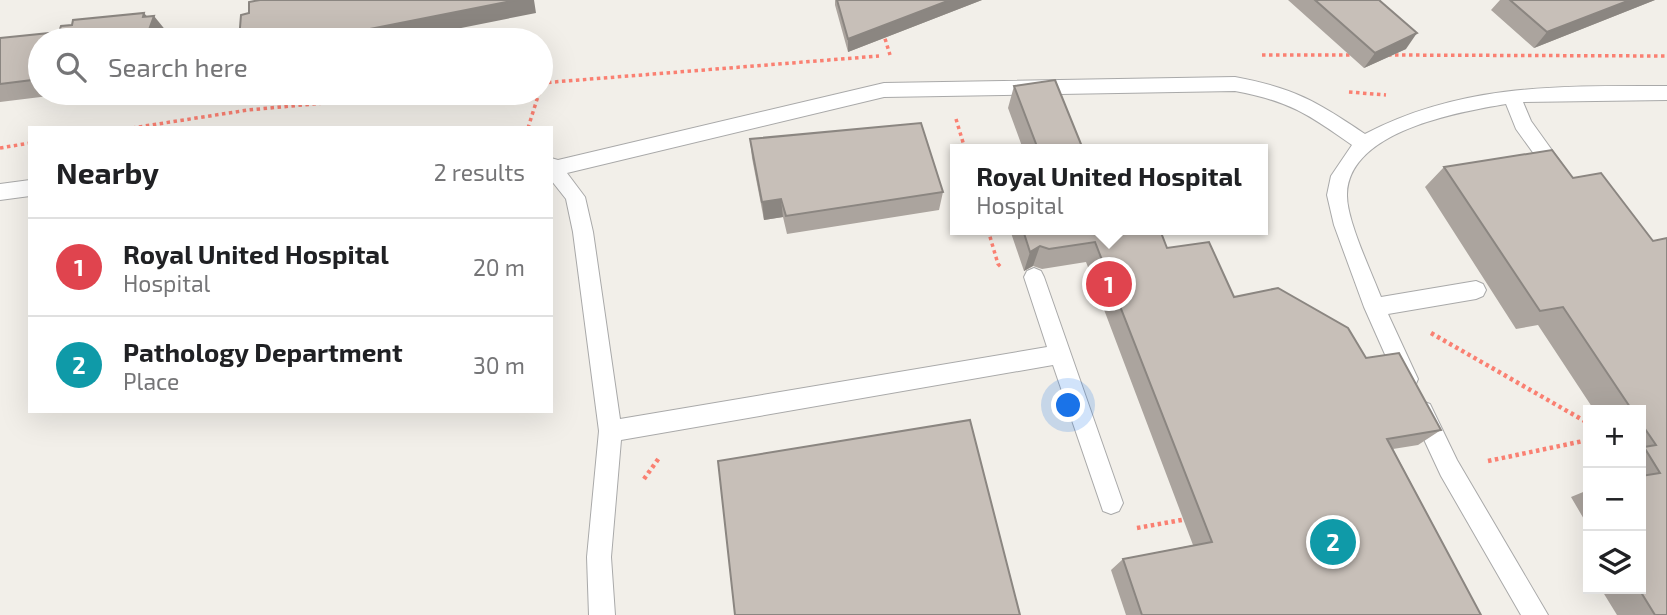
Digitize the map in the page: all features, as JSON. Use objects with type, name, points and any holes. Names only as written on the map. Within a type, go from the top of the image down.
[{"type":"lane","points":[[602,615],[599,557],[610,431],[583,232],[575,197],[553,166],[884,90],[1235,84],[1274,91],[1310,106],[1364,143]]},
{"type":"lane","points":[[1535,615],[1449,468],[1344,225],[1337,195],[1341,176],[1364,143],[1396,126],[1471,103],[1541,93],[1667,93]]},
{"type":"lane","points":[[1512,96],[1523,124],[1560,175]]},
{"type":"lane","points":[[0,192],[28,188]]},
{"type":"lane","points":[[1034,277],[1111,503]]},
{"type":"lane","points":[[1379,306],[1476,290]]},
{"type":"lane","points":[[610,431],[1060,354]]},
{"type":"path","points":[[878,21],[890,55]]},
{"type":"path","points":[[1346,92],[1387,96]]},
{"type":"path","points":[[145,126],[248,110],[302,105]]},
{"type":"path","points":[[529,126],[535,105]]},
{"type":"path","points":[[0,148],[28,143]]},
{"type":"path","points":[[1379,306],[1583,420]]},
{"type":"path","points":[[1449,468],[1583,441]]},
{"type":"path","points":[[1111,503],[1121,531],[1189,518]]},
{"type":"building","points":[[517,0],[375,28],[240,28],[241,15],[249,13],[249,2]]},
{"type":"building","points":[[837,0],[950,0],[848,39]]},
{"type":"building","points":[[1315,0],[1379,0],[1417,33],[1375,53]]},
{"type":"building","points":[[1510,0],[1630,0],[1547,32]]},
{"type":"building","points":[[144,13],[143,17],[154,16],[150,27],[158,27],[60,28],[72,25],[73,20]]},
{"type":"building","points":[[28,35],[28,80],[0,84],[0,38]]},
{"type":"building","points":[[1055,80],[1081,144],[1036,144],[1014,86]]},
{"type":"building","points":[[921,123],[943,192],[786,216],[781,199],[762,202],[750,139]]},
{"type":"building","points":[[1552,150],[1573,178],[1601,173],[1653,241],[1667,238],[1667,615],[1655,615],[1642,594],[1646,594],[1646,475],[1660,473],[1646,450],[1646,447],[1656,445],[1646,430],[1646,405],[1629,405],[1563,307],[1540,311],[1444,167]]},
{"type":"building","points":[[1025,235],[1162,235],[1167,248],[1209,242],[1234,297],[1278,288],[1348,328],[1366,358],[1399,353],[1441,430],[1387,439],[1481,615],[1142,615],[1123,559],[1212,542],[1095,242],[1049,249],[1040,246],[1030,252]]},
{"type":"building","points":[[970,420],[1020,615],[735,615],[718,461]]},
{"type":"place","name":"Royal United Hospital","points":[[1109,284]]},
{"type":"place","name":"Pathology Department","points":[[1333,542]]}]
